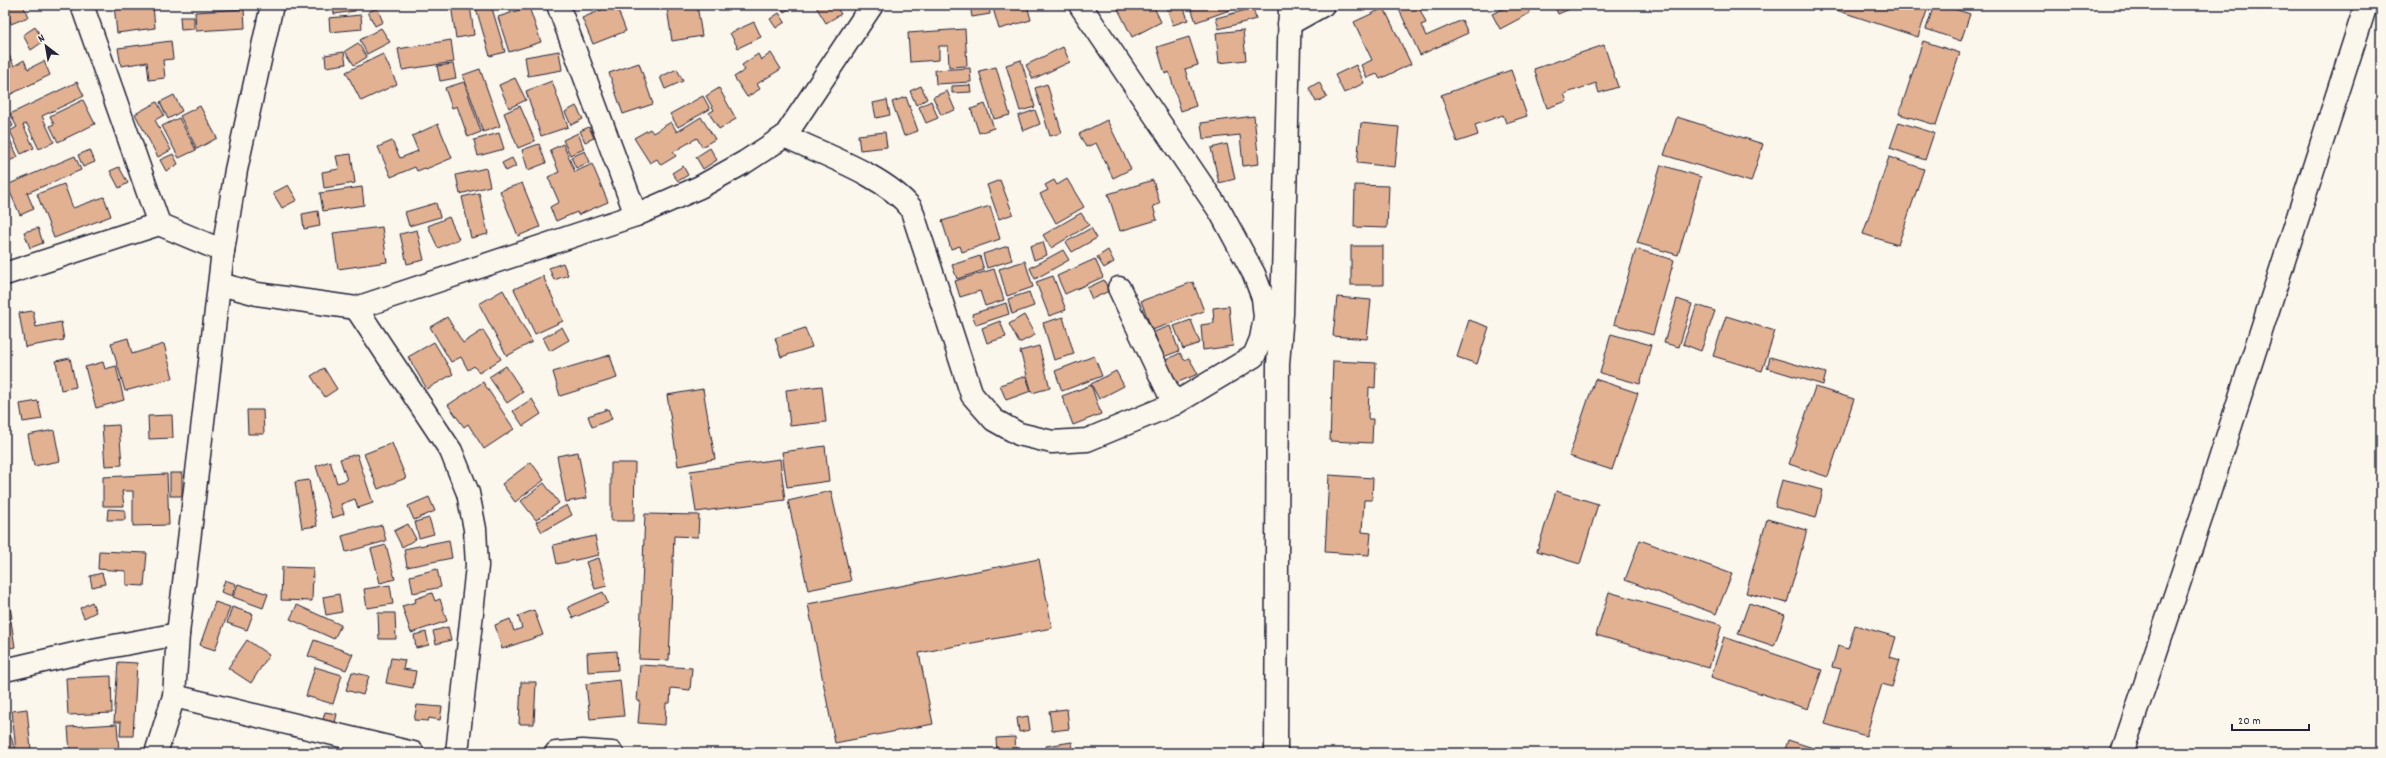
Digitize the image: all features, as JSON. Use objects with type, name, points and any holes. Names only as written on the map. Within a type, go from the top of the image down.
[{"type":"street","points":[[82,5],[159,224]]},
{"type":"street","points":[[156,753],[174,696],[178,634],[223,250],[236,170],[272,5]]},
{"type":"street","points":[[558,5],[636,215]]},
{"type":"street","points":[[220,284],[257,294],[356,308],[636,215],[700,187],[745,162],[785,136],[872,5]]},
{"type":"street","points":[[785,136],[881,182],[902,197],[911,208],[972,395],[994,420],[1026,436],[1052,442],[1087,440],[1174,404],[1254,356],[1261,339],[1265,317],[1263,298],[1254,274],[1221,213],[1080,5]]},
{"type":"street","points":[[1276,753],[1278,364],[1282,314],[1289,14],[1323,5]]},
{"type":"street","points":[[2122,753],[2207,501],[2366,5]]},
{"type":"street","points":[[5,274],[159,224],[223,250]]},
{"type":"street","points":[[1119,288],[1174,404]]},
{"type":"street","points":[[356,308],[451,451],[468,493],[476,529],[477,566],[457,753]]},
{"type":"street","points":[[5,670],[87,650],[178,634]]},
{"type":"street","points":[[174,696],[413,753]]},
{"type":"street","points":[[556,753],[583,751],[612,753]]},
{"type":"building","points":[[5,5],[23,5],[28,17],[11,24]]},
{"type":"building","points":[[114,5],[153,5],[155,28],[117,33]]},
{"type":"building","points":[[333,5],[355,5],[355,11],[334,14]]},
{"type":"building","points":[[451,5],[470,5],[474,35],[456,38]]},
{"type":"building","points":[[475,5],[491,5],[505,52],[490,56]]},
{"type":"building","points":[[616,5],[626,31],[593,44],[582,18]]},
{"type":"building","points":[[697,5],[702,36],[672,41],[667,8]]},
{"type":"building","points":[[779,5],[795,5],[784,12]]},
{"type":"building","points":[[815,5],[835,5],[841,14],[826,23]]},
{"type":"building","points":[[970,5],[989,5],[990,14],[972,17]]},
{"type":"building","points":[[992,5],[1027,5],[1031,20],[999,29]]},
{"type":"building","points":[[1116,5],[1153,5],[1161,22],[1132,37]]},
{"type":"building","points":[[1166,5],[1183,5],[1188,20],[1173,25]]},
{"type":"building","points":[[1190,5],[1244,5],[1196,22]]},
{"type":"building","points":[[1397,5],[1418,5],[1426,23],[1421,25],[1426,36],[1462,20],[1468,33],[1420,55]]},
{"type":"building","points":[[1511,5],[1525,5],[1530,13],[1500,29],[1492,14]]},
{"type":"building","points":[[1554,5],[1579,5],[1558,14]]},
{"type":"building","points":[[1821,5],[1929,5],[1918,37]]},
{"type":"building","points":[[1934,5],[1942,5],[1970,14],[1961,41],[1926,29]]},
{"type":"building","points":[[529,7],[541,42],[509,52],[498,17]]},
{"type":"building","points":[[377,8],[383,22],[375,26],[368,12]]},
{"type":"building","points":[[1253,8],[1256,19],[1219,29],[1216,18]]},
{"type":"building","points":[[1384,8],[1411,64],[1380,79],[1377,74],[1367,78],[1361,65],[1372,60],[1354,22]]},
{"type":"building","points":[[244,9],[245,28],[196,31],[195,12]]},
{"type":"building","points":[[779,13],[785,22],[776,28],[770,19]]},
{"type":"building","points":[[361,15],[362,29],[330,32],[329,18]]},
{"type":"building","points":[[180,17],[194,17],[194,29],[181,30]]},
{"type":"building","points":[[754,22],[761,37],[738,48],[730,33]]},
{"type":"building","points":[[35,27],[44,41],[31,50],[23,35]]},
{"type":"building","points":[[381,28],[390,42],[367,54],[360,40]]},
{"type":"building","points":[[965,29],[967,66],[949,67],[948,46],[939,46],[939,60],[910,62],[908,33]]},
{"type":"building","points":[[1243,30],[1246,60],[1219,63],[1216,33]]},
{"type":"building","points":[[1189,37],[1198,65],[1185,69],[1196,106],[1181,111],[1169,72],[1165,74],[1157,47]]},
{"type":"building","points":[[451,40],[454,62],[402,70],[398,49]]},
{"type":"building","points":[[171,41],[173,59],[163,60],[165,78],[149,80],[147,62],[121,66],[118,48]]},
{"type":"building","points":[[1923,41],[1960,53],[1936,125],[1899,114]]},
{"type":"building","points":[[358,43],[367,57],[354,65],[345,51]]},
{"type":"building","points":[[1604,45],[1618,87],[1599,93],[1596,83],[1564,94],[1567,101],[1547,108],[1534,69]]},
{"type":"building","points":[[1063,47],[1070,62],[1033,79],[1026,65]]},
{"type":"building","points":[[559,51],[562,70],[528,76],[525,57]]},
{"type":"building","points":[[344,52],[346,64],[326,67],[325,55]]},
{"type":"building","points":[[771,53],[781,69],[757,84],[760,89],[747,97],[734,77],[745,70],[742,65],[758,54],[761,60]]},
{"type":"building","points":[[383,54],[397,84],[361,101],[346,72]]},
{"type":"building","points":[[9,55],[14,66],[24,60],[28,69],[44,61],[50,75],[5,97],[5,57]]},
{"type":"building","points":[[1021,60],[1035,107],[1020,111],[1006,65]]},
{"type":"building","points":[[639,63],[653,104],[623,114],[609,73]]},
{"type":"building","points":[[453,64],[456,78],[440,81],[437,66]]},
{"type":"building","points":[[1356,65],[1364,83],[1344,93],[1335,75]]},
{"type":"building","points":[[996,67],[1010,115],[994,119],[979,71]]},
{"type":"building","points":[[970,68],[971,82],[936,84],[935,70]]},
{"type":"building","points":[[480,69],[500,126],[483,132],[463,75]]},
{"type":"building","points":[[677,69],[683,81],[665,89],[660,77]]},
{"type":"building","points":[[1511,70],[1527,116],[1506,123],[1503,115],[1475,125],[1478,135],[1457,142],[1441,95]]},
{"type":"building","points":[[515,78],[526,100],[509,108],[499,85]]},
{"type":"building","points":[[552,81],[568,127],[541,136],[526,91]]},
{"type":"building","points":[[77,82],[84,96],[42,116],[54,142],[39,149],[27,124],[23,125],[34,148],[21,154],[10,131],[17,127],[10,114]]},
{"type":"building","points":[[464,82],[481,132],[468,137],[457,106],[452,108],[445,88]]},
{"type":"building","points":[[1319,82],[1327,97],[1316,102],[1309,88]]},
{"type":"building","points":[[1047,84],[1062,133],[1050,136],[1035,88]]},
{"type":"building","points":[[970,85],[971,92],[952,93],[952,86]]},
{"type":"building","points":[[921,86],[927,99],[916,105],[910,91]]},
{"type":"building","points":[[719,88],[736,119],[719,129],[709,113],[714,110],[706,96]]},
{"type":"building","points":[[947,91],[955,110],[941,115],[933,97]]},
{"type":"building","points":[[174,95],[182,111],[168,119],[160,102]]},
{"type":"building","points":[[703,96],[710,109],[678,127],[670,114]]},
{"type":"building","points":[[906,97],[918,131],[904,136],[892,102]]},
{"type":"building","points":[[83,100],[95,124],[58,142],[50,126],[54,124],[50,116]]},
{"type":"building","points":[[887,100],[890,115],[876,118],[873,103]]},
{"type":"building","points":[[931,101],[938,118],[926,123],[919,107]]},
{"type":"building","points":[[157,102],[164,115],[155,120],[171,150],[158,157],[135,114]]},
{"type":"building","points":[[985,104],[994,128],[979,133],[971,109]]},
{"type":"building","points":[[200,106],[217,138],[197,149],[180,116]]},
{"type":"building","points":[[520,106],[535,141],[518,148],[504,113]]},
{"type":"building","points":[[576,106],[583,119],[571,125],[565,112]]},
{"type":"building","points":[[1035,110],[1040,124],[1023,131],[1018,116]]},
{"type":"building","points":[[8,115],[13,126],[5,130],[5,117]]},
{"type":"building","points":[[1254,116],[1259,164],[1243,166],[1240,135],[1203,139],[1201,123]]},
{"type":"building","points":[[701,117],[715,139],[702,147],[697,138],[673,152],[676,156],[661,165],[657,159],[650,163],[634,138],[650,129],[653,133],[671,122],[677,132]]},
{"type":"building","points":[[1677,117],[1763,144],[1751,182],[1664,155]]},
{"type":"building","points":[[179,118],[196,150],[179,158],[162,126]]},
{"type":"building","points":[[1107,120],[1131,169],[1113,178],[1096,143],[1086,147],[1079,134]]},
{"type":"building","points":[[1899,122],[1934,133],[1925,160],[1890,148]]},
{"type":"building","points":[[1361,123],[1399,127],[1395,167],[1357,163]]},
{"type":"building","points":[[438,124],[452,158],[426,169],[417,171],[415,167],[391,177],[378,147],[392,141],[400,158],[418,151],[412,136]]},
{"type":"building","points":[[589,127],[594,138],[585,142],[580,131]]},
{"type":"building","points":[[885,132],[887,147],[860,150],[858,135]]},
{"type":"building","points":[[499,133],[504,149],[478,156],[474,140]]},
{"type":"building","points":[[578,133],[584,149],[570,155],[563,140]]},
{"type":"building","points":[[10,140],[18,157],[7,162],[5,142]]},
{"type":"building","points":[[539,144],[546,163],[528,170],[522,150]]},
{"type":"building","points":[[563,144],[575,172],[592,164],[608,202],[578,215],[577,212],[556,221],[550,207],[559,202],[548,177],[559,172],[550,150]]},
{"type":"building","points":[[1227,144],[1235,179],[1219,183],[1211,148]]},
{"type":"building","points":[[710,148],[717,160],[703,169],[696,157]]},
{"type":"building","points":[[90,150],[95,162],[83,167],[78,155]]},
{"type":"building","points":[[585,151],[590,162],[576,168],[571,157]]},
{"type":"building","points":[[173,154],[178,164],[166,171],[160,160]]},
{"type":"building","points":[[351,154],[355,183],[324,188],[322,172],[339,169],[336,156]]},
{"type":"building","points":[[75,156],[81,170],[27,193],[34,209],[20,215],[7,185]]},
{"type":"building","points":[[1889,157],[1924,169],[1898,245],[1863,234]]},
{"type":"building","points":[[512,158],[516,166],[506,171],[502,163]]},
{"type":"building","points":[[1661,165],[1701,177],[1678,255],[1637,243]]},
{"type":"building","points":[[683,166],[688,175],[678,181],[672,173]]},
{"type":"building","points":[[119,167],[128,183],[119,188],[110,171]]},
{"type":"building","points":[[486,168],[490,186],[460,194],[456,175]]},
{"type":"building","points":[[1067,179],[1084,207],[1056,223],[1040,194],[1048,190],[1045,185],[1054,180],[1057,185]]},
{"type":"building","points":[[1000,180],[1013,214],[999,219],[987,185]]},
{"type":"building","points":[[1153,180],[1160,204],[1153,206],[1157,220],[1120,231],[1108,194]]},
{"type":"building","points":[[522,183],[540,227],[518,236],[500,191]]},
{"type":"building","points":[[64,184],[73,208],[104,197],[111,216],[54,238],[37,194]]},
{"type":"building","points":[[288,185],[297,200],[282,208],[273,193]]},
{"type":"building","points":[[1355,185],[1389,186],[1387,228],[1354,227]]},
{"type":"building","points":[[362,187],[364,205],[323,211],[320,193]]},
{"type":"building","points":[[479,193],[488,234],[471,238],[462,197]]},
{"type":"building","points":[[436,203],[440,217],[409,226],[405,212]]},
{"type":"building","points":[[990,206],[1000,239],[962,252],[960,246],[951,249],[942,221]]},
{"type":"building","points":[[318,211],[320,226],[304,229],[302,214]]},
{"type":"building","points":[[1081,213],[1089,225],[1051,248],[1043,235]]},
{"type":"building","points":[[449,217],[459,239],[438,248],[428,226]]},
{"type":"building","points":[[382,227],[387,262],[338,269],[333,233]]},
{"type":"building","points":[[38,228],[43,243],[30,248],[24,232]]},
{"type":"building","points":[[1091,228],[1097,238],[1072,252],[1066,242]]},
{"type":"building","points":[[417,230],[424,260],[407,264],[400,234]]},
{"type":"building","points":[[1043,242],[1047,255],[1034,260],[1030,246]]},
{"type":"building","points":[[1008,246],[1012,260],[987,268],[983,254]]},
{"type":"building","points":[[1351,246],[1383,246],[1383,285],[1351,285]]},
{"type":"building","points":[[1636,249],[1674,260],[1653,335],[1614,324]]},
{"type":"building","points":[[1063,250],[1069,260],[1035,279],[1030,268]]},
{"type":"building","points":[[1108,250],[1114,262],[1104,268],[1097,257]]},
{"type":"building","points":[[980,256],[984,270],[957,279],[952,265]]},
{"type":"building","points":[[1095,259],[1103,277],[1065,294],[1057,276]]},
{"type":"building","points":[[1025,261],[1033,287],[1007,296],[999,269]]},
{"type":"building","points":[[563,263],[568,275],[554,280],[549,268]]},
{"type":"building","points":[[994,269],[1004,300],[985,306],[980,291],[960,297],[955,281]]},
{"type":"building","points":[[543,276],[563,321],[535,334],[514,289]]},
{"type":"building","points":[[1053,276],[1066,310],[1049,316],[1036,282]]},
{"type":"building","points":[[1104,280],[1109,291],[1092,299],[1087,288]]},
{"type":"building","points":[[1193,282],[1204,311],[1152,330],[1141,301]]},
{"type":"building","points":[[503,290],[532,342],[507,356],[479,304]]},
{"type":"building","points":[[1029,292],[1034,306],[1012,314],[1008,299]]},
{"type":"building","points":[[1337,297],[1371,300],[1367,339],[1333,336]]},
{"type":"building","points":[[1677,299],[1692,304],[1679,347],[1664,343]]},
{"type":"building","points":[[1006,303],[1009,314],[976,325],[972,314]]},
{"type":"building","points":[[1697,305],[1715,311],[1701,351],[1683,344]]},
{"type":"building","points":[[1229,306],[1233,346],[1203,350],[1201,325],[1214,323],[1213,308]]},
{"type":"building","points":[[33,311],[36,327],[61,322],[64,340],[25,347],[19,313]]},
{"type":"building","points":[[1024,315],[1035,335],[1019,343],[1009,324]]},
{"type":"building","points":[[1726,316],[1775,331],[1762,371],[1713,356]]},
{"type":"building","points":[[447,317],[463,343],[483,330],[501,359],[479,373],[474,366],[468,370],[461,357],[451,362],[430,327]]},
{"type":"building","points":[[1063,317],[1074,354],[1054,360],[1043,323]]},
{"type":"building","points":[[1191,320],[1200,343],[1183,349],[1174,326]]},
{"type":"building","points":[[1469,320],[1489,327],[1477,364],[1457,357]]},
{"type":"building","points":[[1000,321],[1006,337],[987,343],[982,328]]},
{"type":"building","points":[[1170,326],[1179,351],[1163,357],[1154,332]]},
{"type":"building","points":[[562,327],[569,340],[550,351],[543,338]]},
{"type":"building","points":[[805,328],[812,347],[781,357],[775,338]]},
{"type":"building","points":[[1611,334],[1651,345],[1640,384],[1600,373]]},
{"type":"building","points":[[128,338],[132,354],[164,344],[173,378],[125,391],[111,343]]},
{"type":"building","points":[[434,342],[453,374],[427,389],[408,357]]},
{"type":"building","points":[[1039,346],[1050,388],[1032,393],[1020,351]]},
{"type":"building","points":[[1180,353],[1184,360],[1189,358],[1198,374],[1176,383],[1164,361]]},
{"type":"building","points":[[610,355],[617,378],[560,396],[553,372]]},
{"type":"building","points":[[1094,356],[1102,376],[1062,391],[1055,371]]},
{"type":"building","points":[[1770,357],[1826,373],[1823,385],[1767,368]]},
{"type":"building","points":[[70,358],[76,387],[61,390],[56,361]]},
{"type":"building","points":[[1333,361],[1376,363],[1375,388],[1369,387],[1368,419],[1373,419],[1372,443],[1330,441]]},
{"type":"building","points":[[103,362],[105,369],[116,366],[124,400],[96,408],[85,367]]},
{"type":"building","points":[[506,366],[523,392],[507,403],[489,377]]},
{"type":"building","points":[[324,368],[337,389],[325,397],[311,376]]},
{"type":"building","points":[[1116,371],[1124,386],[1099,399],[1091,384]]},
{"type":"building","points":[[1026,376],[1031,391],[1006,400],[1000,385]]},
{"type":"building","points":[[1595,379],[1638,393],[1612,470],[1569,456]]},
{"type":"building","points":[[483,382],[514,429],[484,449],[468,424],[464,427],[448,405]]},
{"type":"building","points":[[1091,385],[1101,414],[1073,425],[1062,396]]},
{"type":"building","points":[[822,386],[826,422],[790,426],[786,390]]},
{"type":"building","points":[[1815,387],[1854,399],[1828,477],[1789,464]]},
{"type":"building","points":[[703,389],[715,459],[678,466],[667,395]]},
{"type":"building","points":[[532,399],[541,414],[523,426],[513,411]]},
{"type":"building","points":[[38,401],[42,419],[23,422],[20,404]]},
{"type":"building","points":[[608,409],[612,419],[592,427],[588,416]]},
{"type":"building","points":[[247,410],[263,410],[264,434],[248,434]]},
{"type":"building","points":[[172,415],[173,438],[149,439],[148,416]]},
{"type":"building","points":[[119,425],[122,465],[105,466],[102,426]]},
{"type":"building","points":[[54,430],[60,461],[34,466],[28,435]]},
{"type":"building","points":[[392,443],[406,478],[378,489],[364,454]]},
{"type":"building","points":[[825,446],[829,481],[787,487],[782,452]]},
{"type":"building","points":[[578,452],[587,498],[566,502],[557,456]]},
{"type":"building","points":[[357,454],[373,503],[358,508],[355,499],[341,504],[344,514],[332,518],[316,466],[330,461],[337,483],[347,480],[340,459]]},
{"type":"building","points":[[780,459],[785,500],[696,512],[690,471]]},
{"type":"building","points":[[531,462],[544,480],[515,502],[502,484]]},
{"type":"building","points":[[611,463],[635,463],[634,521],[611,521]]},
{"type":"building","points":[[170,473],[182,473],[182,496],[170,496]]},
{"type":"building","points":[[167,474],[169,525],[133,526],[133,491],[122,491],[124,506],[103,506],[103,477]]},
{"type":"building","points":[[1329,475],[1373,478],[1372,500],[1364,500],[1362,532],[1371,533],[1369,555],[1325,552]]},
{"type":"building","points":[[309,480],[317,526],[302,528],[295,482]]},
{"type":"building","points":[[1782,480],[1823,490],[1816,518],[1775,507]]},
{"type":"building","points":[[544,483],[559,503],[536,520],[521,501]]},
{"type":"building","points":[[831,491],[851,581],[808,590],[788,501]]},
{"type":"building","points":[[1556,491],[1598,504],[1580,564],[1537,551]]},
{"type":"building","points":[[429,497],[435,511],[414,520],[408,506]]},
{"type":"building","points":[[567,505],[572,515],[542,532],[536,522]]},
{"type":"building","points":[[108,509],[125,510],[125,520],[107,520]]},
{"type":"building","points":[[645,514],[699,515],[698,537],[674,536],[669,660],[639,659]]},
{"type":"building","points":[[429,518],[434,534],[419,538],[415,522]]},
{"type":"building","points":[[1767,519],[1807,530],[1787,603],[1746,593]]},
{"type":"building","points":[[408,524],[416,539],[402,547],[394,531]]},
{"type":"building","points":[[382,525],[386,541],[346,552],[342,536]]},
{"type":"building","points":[[595,536],[599,555],[557,564],[553,545]]},
{"type":"building","points":[[449,540],[452,558],[407,567],[404,549]]},
{"type":"building","points":[[1640,540],[1732,574],[1716,614],[1625,580]]},
{"type":"building","points":[[386,545],[395,579],[380,583],[371,549]]},
{"type":"building","points":[[99,551],[147,553],[144,586],[126,585],[126,571],[98,569]]},
{"type":"building","points":[[599,558],[607,586],[595,589],[586,562]]},
{"type":"building","points":[[1039,559],[1052,628],[919,653],[933,724],[835,743],[808,604]]},
{"type":"building","points":[[282,567],[313,568],[312,601],[281,600]]},
{"type":"building","points":[[437,569],[441,587],[413,593],[410,576]]},
{"type":"building","points":[[102,573],[105,584],[92,587],[90,576]]},
{"type":"building","points":[[225,580],[236,584],[232,596],[221,592]]},
{"type":"building","points":[[238,584],[268,594],[263,608],[233,597]]},
{"type":"building","points":[[390,585],[393,604],[367,608],[364,589]]},
{"type":"building","points":[[603,592],[608,603],[573,618],[568,607]]},
{"type":"building","points":[[1609,592],[1722,625],[1709,668],[1596,635]]},
{"type":"building","points":[[432,593],[435,601],[440,599],[447,621],[411,633],[402,606],[416,602],[415,599]]},
{"type":"building","points":[[339,594],[342,612],[326,615],[323,597]]},
{"type":"building","points":[[8,597],[12,618],[5,620],[5,598]]},
{"type":"building","points":[[92,602],[96,612],[84,618],[80,608]]},
{"type":"building","points":[[215,602],[230,607],[215,650],[200,645]]},
{"type":"building","points":[[1749,603],[1785,615],[1774,646],[1738,634]]},
{"type":"building","points":[[297,605],[341,625],[334,639],[290,619]]},
{"type":"building","points":[[232,607],[253,614],[247,630],[227,623]]},
{"type":"building","points":[[534,610],[543,635],[502,649],[495,625],[510,619],[514,631],[522,628],[518,616]]},
{"type":"building","points":[[378,613],[395,613],[396,639],[379,639]]},
{"type":"building","points":[[11,621],[15,647],[5,649],[5,622]]},
{"type":"building","points":[[1855,625],[1896,637],[1890,657],[1900,660],[1892,687],[1882,684],[1866,736],[1825,724],[1841,669],[1832,667],[1838,646],[1848,649]]},
{"type":"building","points":[[448,627],[451,640],[436,644],[433,631]]},
{"type":"building","points":[[426,632],[429,645],[416,648],[414,635]]},
{"type":"building","points":[[1724,637],[1822,670],[1808,709],[1711,677]]},
{"type":"building","points":[[247,640],[269,655],[251,683],[228,668]]},
{"type":"building","points":[[314,640],[353,654],[346,670],[308,656]]},
{"type":"building","points":[[617,651],[618,670],[588,672],[587,653]]},
{"type":"building","points":[[391,658],[405,660],[403,669],[416,671],[413,688],[386,683]]},
{"type":"building","points":[[118,662],[137,663],[133,736],[120,736],[121,722],[114,722]]},
{"type":"building","points":[[640,665],[692,668],[690,690],[671,688],[670,703],[666,703],[665,725],[638,723],[640,701],[637,701]]},
{"type":"building","points":[[315,667],[342,675],[333,704],[306,696]]},
{"type":"building","points":[[352,672],[369,676],[363,695],[346,690]]},
{"type":"building","points":[[111,676],[112,713],[68,715],[66,678]]},
{"type":"building","points":[[620,680],[624,716],[590,719],[586,684]]},
{"type":"building","points":[[521,682],[536,682],[534,724],[519,724]]},
{"type":"building","points":[[417,705],[442,707],[440,720],[429,718],[428,721],[414,720]]},
{"type":"building","points":[[27,709],[31,750],[16,752],[12,711]]},
{"type":"building","points":[[1067,709],[1069,729],[1052,731],[1049,711]]},
{"type":"building","points":[[325,712],[337,714],[335,723],[323,720]]},
{"type":"building","points":[[1028,716],[1030,730],[1019,732],[1017,718]]},
{"type":"building","points":[[117,724],[119,751],[70,753],[68,727]]},
{"type":"building","points":[[11,736],[15,752],[5,753],[5,737]]},
{"type":"building","points":[[1015,737],[1016,753],[997,753],[996,738]]},
{"type":"building","points":[[1788,740],[1829,753],[1784,753]]},
{"type":"building","points":[[1072,742],[1073,753],[1047,753],[1046,746]]}]
